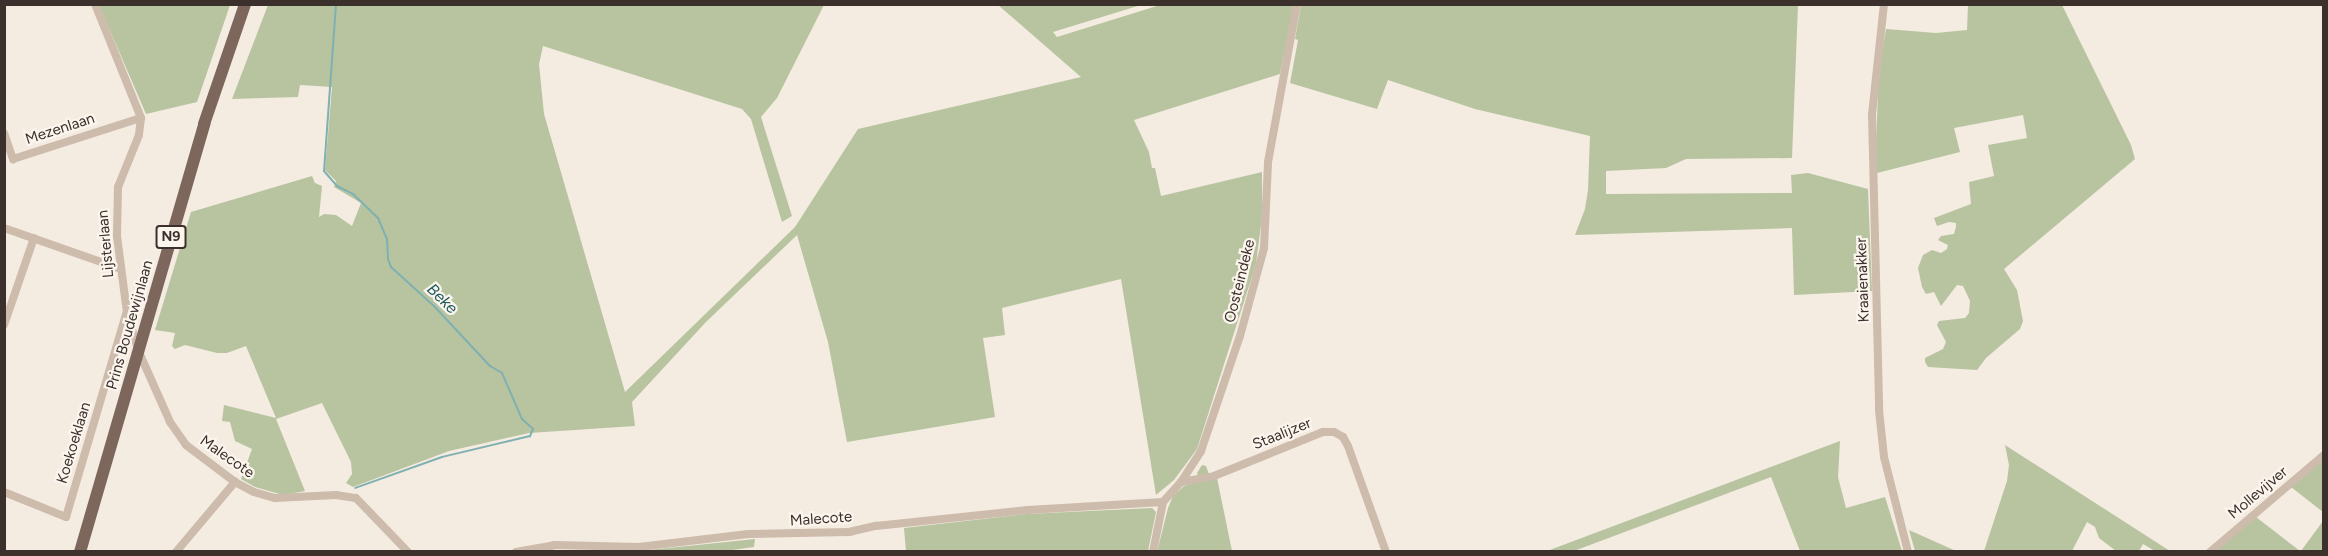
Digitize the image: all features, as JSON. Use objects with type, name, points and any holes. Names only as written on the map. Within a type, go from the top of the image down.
[{"type":"main road","name":"Prins Boudewijnlaan","points":[[80,552],[204,124],[244,4]]},
{"type":"street","points":[[95,4],[141,118]]},
{"type":"street","name":"Oosteindeke","points":[[1163,506],[1182,482],[1201,451],[1240,336],[1264,248],[1268,162],[1297,4]]},
{"type":"street","name":"Kraaienakker","points":[[1884,4],[1872,115],[1879,410],[1884,457],[1908,552]]},
{"type":"street","name":"Mezenlaan","points":[[4,133],[13,159],[141,118]]},
{"type":"street","name":"Lijsterlaan","points":[[138,350],[127,313],[116,227],[118,187],[139,135],[141,118]]},
{"type":"street","points":[[4,228],[121,269]]},
{"type":"street","points":[[4,325],[7,310],[34,238]]},
{"type":"street","name":"Koekoeklaan","points":[[4,492],[66,517],[127,313]]},
{"type":"street","name":"Malecote","points":[[138,350],[170,422],[186,445],[235,482],[254,492],[275,498],[336,495],[356,498],[408,552]]},
{"type":"street","name":"Staalijzer","points":[[1182,482],[1214,476],[1323,432],[1334,432],[1343,437],[1348,446],[1386,552]]},
{"type":"street","name":"Mollevijver","points":[[2210,552],[2324,455]]},
{"type":"street","points":[[176,552],[235,482]]},
{"type":"street","points":[[1153,552],[1163,506]]},
{"type":"street","name":"Malecote","points":[[516,552],[561,544],[639,547],[748,534],[849,532],[876,526],[1028,510],[1163,506]]},
{"type":"green space","points":[[99,5],[230,5],[197,102],[146,114]]},
{"type":"green space","points":[[268,5],[824,5],[777,98],[761,117],[792,216],[782,222],[751,119],[742,109],[543,46],[539,64],[544,114],[625,392],[795,227],[858,129],[1081,77],[998,5],[1141,5],[1053,32],[1057,37],[1160,5],[1294,5],[1280,74],[1134,120],[1149,152],[1152,168],[1155,168],[1161,196],[1262,172],[1262,217],[1256,264],[1197,449],[1174,480],[1156,495],[1121,279],[1002,308],[1005,335],[983,338],[995,417],[847,442],[828,342],[797,235],[706,322],[632,402],[635,426],[529,433],[449,451],[353,487],[346,483],[352,474],[351,462],[322,403],[276,419],[305,491],[283,495],[255,487],[241,479],[252,449],[235,441],[230,422],[222,421],[224,405],[276,418],[246,346],[227,353],[217,353],[185,345],[175,349],[172,346],[175,333],[155,330],[191,212],[312,176],[315,183],[322,186],[319,217],[324,214],[336,215],[352,226],[361,203],[334,187],[336,181],[325,170],[332,87],[300,85],[298,97],[232,99]]},
{"type":"green space","points":[[1301,5],[1798,5],[1792,158],[1686,159],[1666,168],[1606,171],[1606,194],[1792,193],[1791,175],[1808,173],[1868,189],[1872,291],[1794,295],[1792,228],[1575,235],[1585,209],[1588,190],[1590,136],[1475,109],[1388,80],[1377,109],[1290,83],[1298,40],[1295,39]]},
{"type":"green space","points":[[1968,5],[2062,5],[2131,145],[2135,159],[2004,269],[2017,290],[2023,321],[2020,329],[1986,358],[1977,370],[1928,367],[1925,362],[1925,358],[1943,349],[1946,342],[1937,325],[1939,321],[1965,318],[1969,313],[1970,301],[1963,286],[1957,285],[1941,306],[1934,292],[1926,294],[1918,268],[1923,255],[1932,250],[1941,253],[1947,249],[1948,245],[1938,240],[1941,236],[1954,234],[1956,223],[1949,222],[1937,226],[1934,218],[1971,204],[1969,182],[1994,176],[1988,145],[2027,138],[2023,115],[1954,128],[1960,152],[1877,173],[1876,141],[1879,72],[1886,29],[1936,33],[1967,30]]},
{"type":"green space","points":[[1840,441],[1838,477],[1846,508],[1885,497],[1902,551],[1800,551],[1771,477],[1574,551],[1547,551]]},
{"type":"green space","points":[[2005,445],[2170,551],[2155,551],[2143,544],[2139,551],[2116,551],[2099,538],[2095,527],[2087,522],[2072,551],[1984,551],[2007,481],[2009,465]]},
{"type":"green space","points":[[2323,460],[2323,512],[2291,487]]},
{"type":"green space","points":[[1202,465],[1206,466],[1211,480],[1217,478],[1232,551],[1157,552],[1173,496],[1184,486],[1199,481],[1197,473]]},
{"type":"green space","points":[[1152,508],[1156,512],[1148,551],[906,551],[904,528],[1027,514]]},
{"type":"green space","points":[[2256,517],[2300,551],[2214,552]]},
{"type":"green space","points":[[2323,521],[2323,551],[2301,551]]},
{"type":"green space","points":[[1909,530],[1956,551],[1915,551]]},
{"type":"green space","points":[[755,539],[754,547],[725,551],[649,550]]},
{"type":"waterway","name":"Beke","points":[[336,4],[324,171],[337,186],[353,194],[378,218],[387,239],[388,259],[391,267],[434,306],[490,366],[502,373],[522,419],[533,429],[530,436],[442,457],[355,488]]}]
